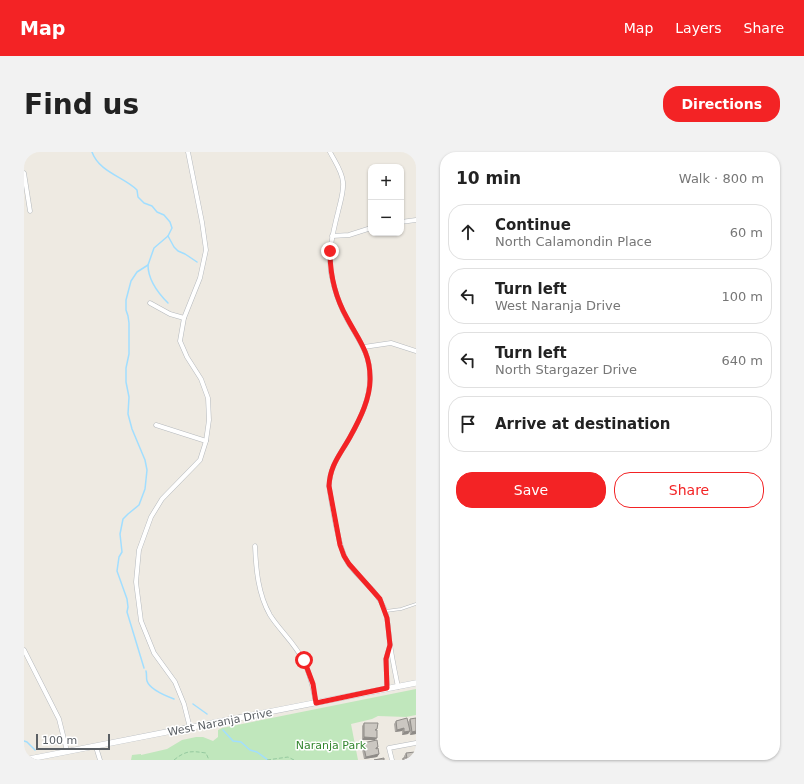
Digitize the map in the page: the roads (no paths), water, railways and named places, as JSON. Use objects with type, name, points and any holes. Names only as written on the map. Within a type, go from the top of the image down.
[{"type":"street","points":[[188,152],[206,250],[200,278],[184,318],[180,341],[187,357],[202,380],[208,398],[209,420],[206,441],[200,460],[162,499],[151,517],[139,550],[136,582],[141,621],[154,653],[175,682],[184,704],[190,728]]},
{"type":"street","points":[[330,152],[339,169],[343,183],[341,200],[332,236],[330,263],[337,296],[347,319],[364,347],[370,367],[370,378],[365,407],[355,428],[335,460],[329,486],[340,545],[344,556],[349,564],[380,599],[385,611],[398,686]]},
{"type":"street","points":[[24,173],[30,211]]},
{"type":"street","points":[[404,222],[416,220]]},
{"type":"street","points":[[332,236],[349,235],[368,229]]},
{"type":"street","points":[[150,303],[170,314],[184,318]]},
{"type":"street","points":[[364,347],[391,343],[416,351]]},
{"type":"street","points":[[156,425],[206,441]]},
{"type":"street","points":[[255,546],[262,596],[277,625],[304,660],[313,684],[316,703]]},
{"type":"street","points":[[387,688],[386,659],[390,645]]},
{"type":"street","points":[[24,650],[59,719],[67,751]]},
{"type":"street","name":"West Naranja Drive","points":[[24,760],[416,683]]},
{"type":"street","points":[[392,760],[389,748],[416,743]]},
{"type":"street","points":[[96,747],[100,760]]},
{"type":"lane","points":[[385,611],[401,609],[416,604]]},
{"type":"waterway","points":[[92,152],[100,165],[132,185],[137,190],[138,197],[144,203],[152,206],[157,212],[164,215],[170,222],[172,228],[168,236],[154,248],[148,265],[137,272],[131,281],[126,300],[126,310],[129,323],[129,354],[126,368],[126,382],[129,397],[128,414],[132,429],[145,460],[147,470],[145,489],[139,505],[123,519],[120,534],[122,552],[119,557],[117,571],[127,599],[127,612],[144,668]]},
{"type":"waterway","points":[[168,236],[178,251],[197,262]]},
{"type":"waterway","points":[[148,265],[148,271],[154,286],[168,303]]},
{"type":"waterway","points":[[146,671],[147,681],[151,687],[174,699]]},
{"type":"waterway","points":[[193,704],[207,714]]},
{"type":"waterway","points":[[223,730],[233,741],[241,742],[250,750],[257,752],[268,760]]},
{"type":"waterway","points":[[24,741],[35,750]]},
{"type":"park label","name":"Naranja Park","points":[[331,745]]}]
